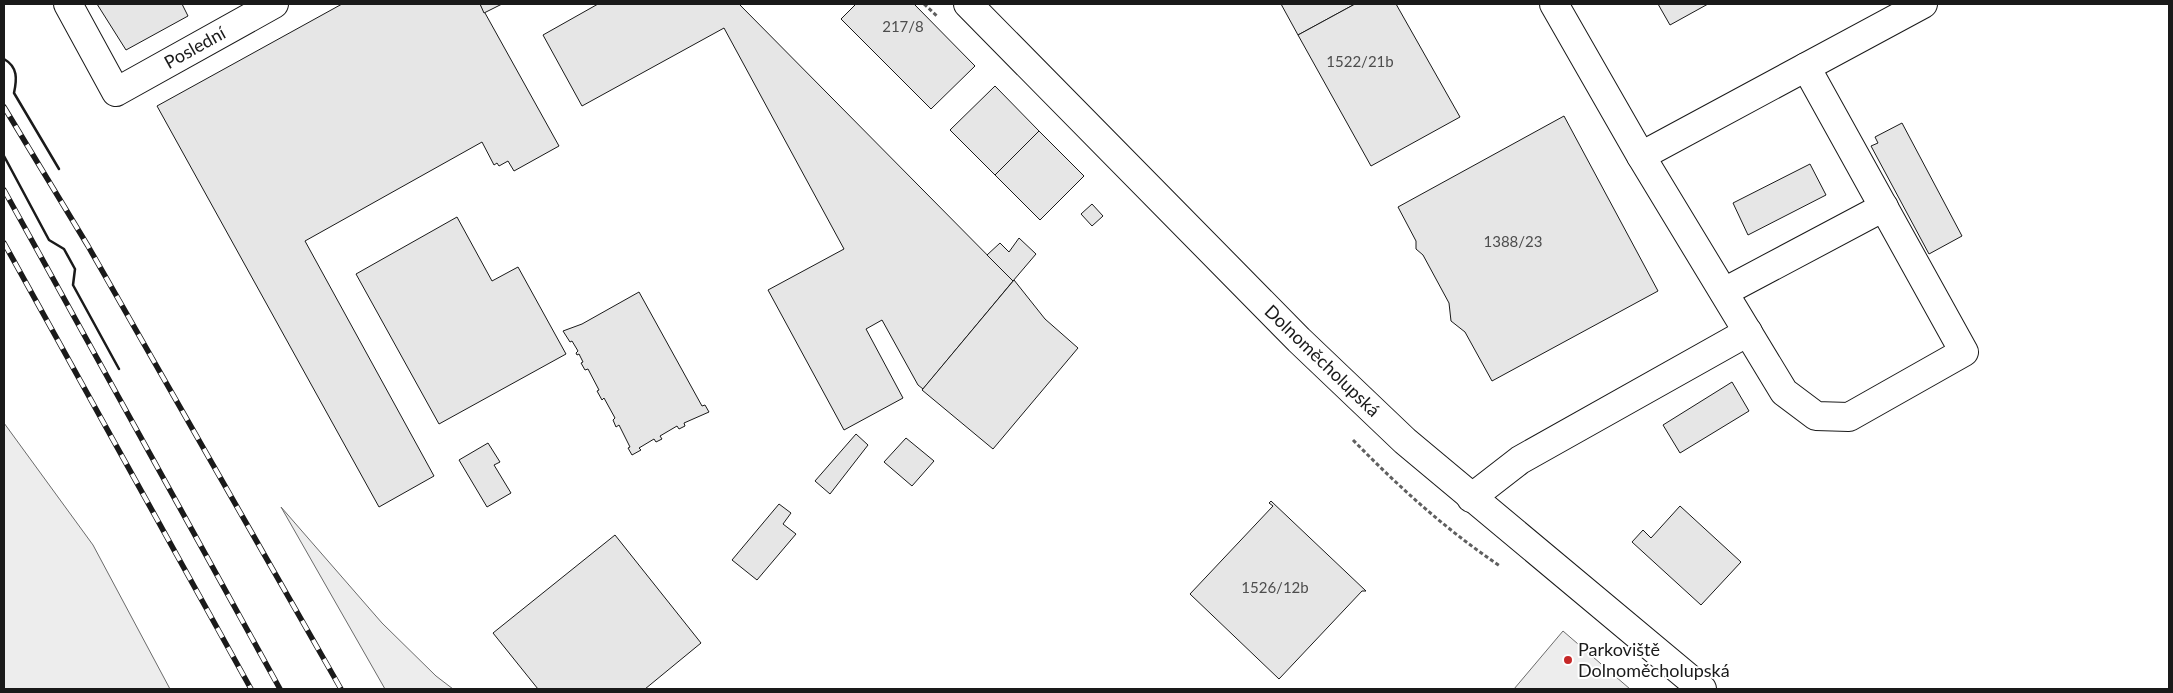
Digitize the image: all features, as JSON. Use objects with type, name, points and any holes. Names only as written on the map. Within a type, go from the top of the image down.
[{"type":"street","name":"Poslední","points":[[68,4],[116,92],[274,4]]},
{"type":"street","name":"Dolnoměcholupská","points":[[968,4],[1299,340],[1405,441],[1702,689]]},
{"type":"street","points":[[1554,4],[1641,156],[1784,392],[1816,416],[1849,417],[1964,352],[1806,66]]},
{"type":"street","points":[[1641,156],[1923,4]]},
{"type":"street","points":[[1724,292],[1884,208]]},
{"type":"street","points":[[1471,498],[1520,460],[1748,332]]},
{"type":"shaded area","points":[[4,423],[93,545],[170,689],[4,689]]},
{"type":"shaded area","points":[[281,507],[382,623],[436,676],[453,689],[385,689]]},
{"type":"shaded area","name":"Parkoviště Dolnoměcholupská","points":[[1563,631],[1630,689],[1514,689]]},
{"type":"building","points":[[97,4],[182,4],[188,16],[126,50]]},
{"type":"building","points":[[342,4],[480,4],[559,146],[514,171],[508,161],[499,166],[497,163],[494,165],[482,142],[305,241],[434,476],[379,507],[157,106]]},
{"type":"building","points":[[480,4],[502,4],[484,13]]},
{"type":"building","points":[[598,4],[739,4],[1013,281],[923,389],[918,385],[882,320],[866,329],[903,398],[844,430],[768,290],[844,249],[724,28],[582,106],[543,35]]},
{"type":"building","points":[[856,4],[914,4],[975,66],[931,109],[841,19]]},
{"type":"building","points":[[1281,4],[1355,4],[1298,35]]},
{"type":"building","points":[[1355,4],[1396,4],[1460,117],[1371,166],[1298,35]]},
{"type":"building","points":[[1658,4],[1708,4],[1670,25]]},
{"type":"building","points":[[995,86],[1039,131],[995,175],[950,130]]},
{"type":"building","points":[[1564,116],[1658,291],[1492,381],[1465,332],[1451,321],[1449,303],[1423,255],[1416,249],[1416,241],[1398,207]]},
{"type":"building","points":[[1902,123],[1962,236],[1929,254],[1871,146],[1878,143],[1875,137]]},
{"type":"building","points":[[1039,131],[1084,176],[1040,220],[995,175]]},
{"type":"building","points":[[1810,164],[1826,195],[1748,235],[1733,203]]},
{"type":"building","points":[[1092,204],[1103,216],[1092,226],[1081,214]]},
{"type":"building","points":[[457,217],[492,281],[518,267],[566,354],[439,424],[356,274]]},
{"type":"building","points":[[1019,238],[1036,254],[1013,281],[987,255],[1000,243],[1009,252]]},
{"type":"building","points":[[1014,280],[1045,319],[1078,348],[993,449],[922,390]]},
{"type":"building","points":[[639,292],[702,406],[705,405],[709,412],[684,423],[685,426],[679,429],[677,426],[660,436],[662,439],[656,442],[654,439],[639,448],[641,450],[632,455],[619,425],[616,427],[613,420],[615,418],[604,398],[602,400],[597,391],[599,390],[588,369],[585,370],[581,363],[583,362],[579,354],[577,355],[576,353],[578,351],[563,331],[582,324]]},
{"type":"building","points":[[1732,382],[1749,411],[1680,453],[1663,425]]},
{"type":"building","points":[[856,434],[868,445],[830,494],[815,481]]},
{"type":"building","points":[[906,438],[934,461],[912,486],[884,462]]},
{"type":"building","points":[[488,443],[500,462],[494,465],[511,493],[487,507],[459,460]]},
{"type":"building","points":[[1271,501],[1366,591],[1362,591],[1279,679],[1190,594],[1273,506],[1269,503]]},
{"type":"building","points":[[779,504],[791,513],[783,524],[796,534],[757,580],[732,560]]},
{"type":"building","points":[[1680,506],[1741,562],[1701,605],[1632,542],[1643,530],[1651,538]]},
{"type":"building","points":[[615,535],[701,643],[645,689],[538,689],[493,633]]},
{"type":"railway","points":[[4,107],[88,246],[341,689]]},
{"type":"railway","points":[[4,190],[280,689]]},
{"type":"railway","points":[[4,243],[251,689]]},
{"type":"wall","points":[[4,59],[9,62],[14,70],[16,83],[14,93],[59,169]]},
{"type":"wall","points":[[4,156],[49,240],[64,249],[75,269],[73,285],[119,369]]},
{"type":"place","name":"Parkoviště Dolnoměcholupská","points":[[1568,660]]}]
